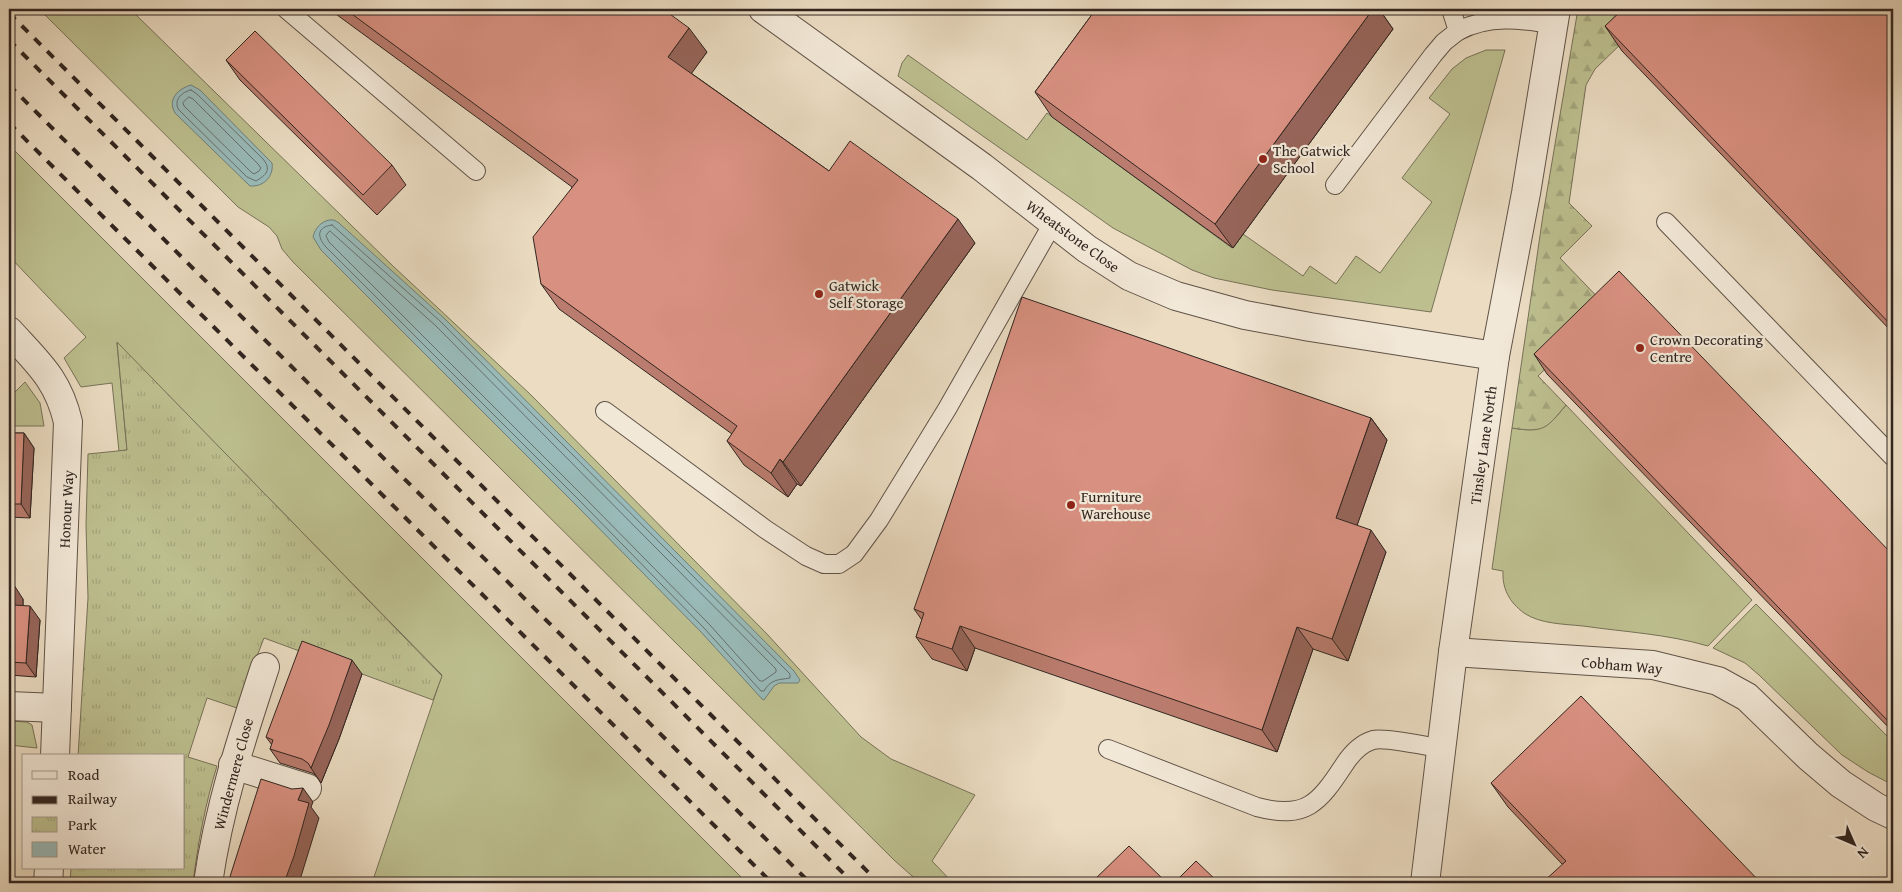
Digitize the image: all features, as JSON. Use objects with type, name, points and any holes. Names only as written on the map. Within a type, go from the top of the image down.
[{"type":"street","name":"Wheatstone Close","points":[[763,9],[982,167],[1104,261],[1129,276],[1163,291],[1245,315],[1495,356]]},
{"type":"street","name":"Tinsley Lane North","points":[[1425,883],[1453,652],[1495,356],[1526,193],[1554,16]]},
{"type":"street","name":"Honour Way","points":[[9,331],[43,367],[56,385],[64,402],[68,422],[55,754]]},
{"type":"street","name":"Cobham Way","points":[[1453,652],[1653,665],[1718,681],[1747,697],[1808,756],[1841,784],[1876,807],[1893,815]]},
{"type":"street","name":"Windermere Close","points":[[208,883],[221,809],[233,765],[265,667]]},
{"type":"street","points":[[9,706],[57,708]]},
{"type":"street","points":[[233,765],[307,788]]},
{"type":"street","points":[[48,883],[49,870]]},
{"type":"lane","points":[[286,9],[476,171]]},
{"type":"lane","points":[[1451,9],[1458,31]]},
{"type":"lane","points":[[1335,184],[1433,55],[1458,31],[1475,23],[1500,19],[1522,20],[1554,16]]},
{"type":"lane","points":[[1666,222],[1893,456]]},
{"type":"lane","points":[[605,411],[766,529],[806,556],[824,564],[839,564],[854,554],[874,528],[947,409],[1053,223]]},
{"type":"lane","points":[[1108,749],[1257,807],[1282,812],[1297,810],[1319,799],[1352,753],[1367,742],[1382,740],[1442,748]]},
{"type":"green space","points":[[39,9],[130,9],[393,266],[531,395],[767,634],[861,737],[891,759],[975,795],[932,861],[953,883],[920,883],[894,860],[293,262],[282,249],[277,236],[269,227],[238,207]]},
{"type":"green space","points":[[1578,9],[1657,9],[1595,69],[1586,85],[1569,203],[1592,226],[1560,258],[1608,308],[1538,376],[1566,405],[1544,427],[1531,430],[1512,428],[1543,215]]},
{"type":"green space","points":[[1486,50],[1505,50],[1431,312],[1272,290],[1214,278],[1192,270],[1113,228],[898,76],[902,63],[908,55],[1027,140],[1047,113],[1232,248],[1243,234],[1303,276],[1310,266],[1336,284],[1356,256],[1380,273],[1432,202],[1402,178],[1450,114],[1429,98],[1452,69],[1466,58]]},
{"type":"green space","points":[[9,145],[747,883],[372,883],[442,675],[117,343],[127,450],[119,451],[112,383],[81,387],[64,358],[86,337],[9,256]]},
{"type":"green space","points":[[117,342],[442,676],[433,700],[264,638],[237,708],[207,698],[188,757],[217,766],[202,824],[193,883],[70,883],[71,870],[185,870],[185,754],[78,754],[88,598],[86,525],[88,454],[127,450]]},
{"type":"green space","points":[[25,382],[40,403],[44,426],[9,426],[9,398]]},
{"type":"green space","points":[[1566,405],[1752,600],[1708,646],[1662,636],[1552,623],[1530,617],[1510,599],[1505,589],[1503,571],[1492,569],[1512,428],[1530,430],[1543,427],[1554,419]]},
{"type":"green space","points":[[1756,604],[1893,742],[1893,785],[1842,755],[1745,663],[1713,648]]},
{"type":"green space","points":[[9,721],[27,722],[32,725],[37,748],[9,745]]},
{"type":"water","points":[[191,85],[200,90],[272,163],[270,176],[264,183],[250,186],[175,113],[172,103],[175,95]]},
{"type":"water","points":[[329,220],[339,223],[444,318],[794,671],[800,680],[798,683],[779,683],[774,686],[764,700],[762,699],[701,632],[321,250],[313,237],[319,226]]},
{"type":"building","points":[[345,9],[663,9],[689,28],[668,57],[829,171],[850,141],[958,219],[783,462],[780,459],[771,473],[727,441],[737,426],[541,284],[533,237],[578,180]]},
{"type":"building","points":[[1096,9],[1373,9],[1215,224],[1035,92]]},
{"type":"building","points":[[1623,9],[1893,9],[1893,327],[1605,26]]},
{"type":"building","points":[[255,31],[392,165],[363,195],[226,60]]},
{"type":"building","points":[[1619,271],[1893,555],[1893,718],[1889,722],[1534,354]]},
{"type":"building","points":[[1022,297],[1371,418],[1336,518],[1371,530],[1332,639],[1297,627],[1262,730],[960,626],[952,649],[916,637],[924,613],[914,609]]},
{"type":"building","points":[[9,433],[24,433],[21,504],[9,504]]},
{"type":"building","points":[[9,585],[14,585],[14,605],[30,606],[26,663],[9,662]]},
{"type":"building","points":[[302,641],[352,660],[329,725],[311,768],[302,759],[270,749],[273,740],[266,737]]},
{"type":"building","points":[[1581,696],[1761,883],[1542,883],[1566,861],[1491,783]]},
{"type":"building","points":[[261,779],[292,789],[303,788],[298,800],[309,803],[294,856],[284,883],[228,883]]},
{"type":"building","points":[[1129,846],[1167,883],[1091,883]]},
{"type":"building","points":[[1196,861],[1219,883],[1174,883]]},
{"type":"railway","points":[[9,13],[879,883]]},
{"type":"railway","points":[[9,40],[853,883]]},
{"type":"railway","points":[[9,85],[810,883]]},
{"type":"railway","points":[[9,123],[772,883]]},
{"type":"place","name":"The Gatwick School","points":[[1263,159]]},
{"type":"place","name":"Gatwick Self Storage","points":[[819,294]]},
{"type":"place","name":"Crown Decorating Centre","points":[[1640,348]]},
{"type":"place","name":"Furniture Warehouse","points":[[1071,505]]}]
